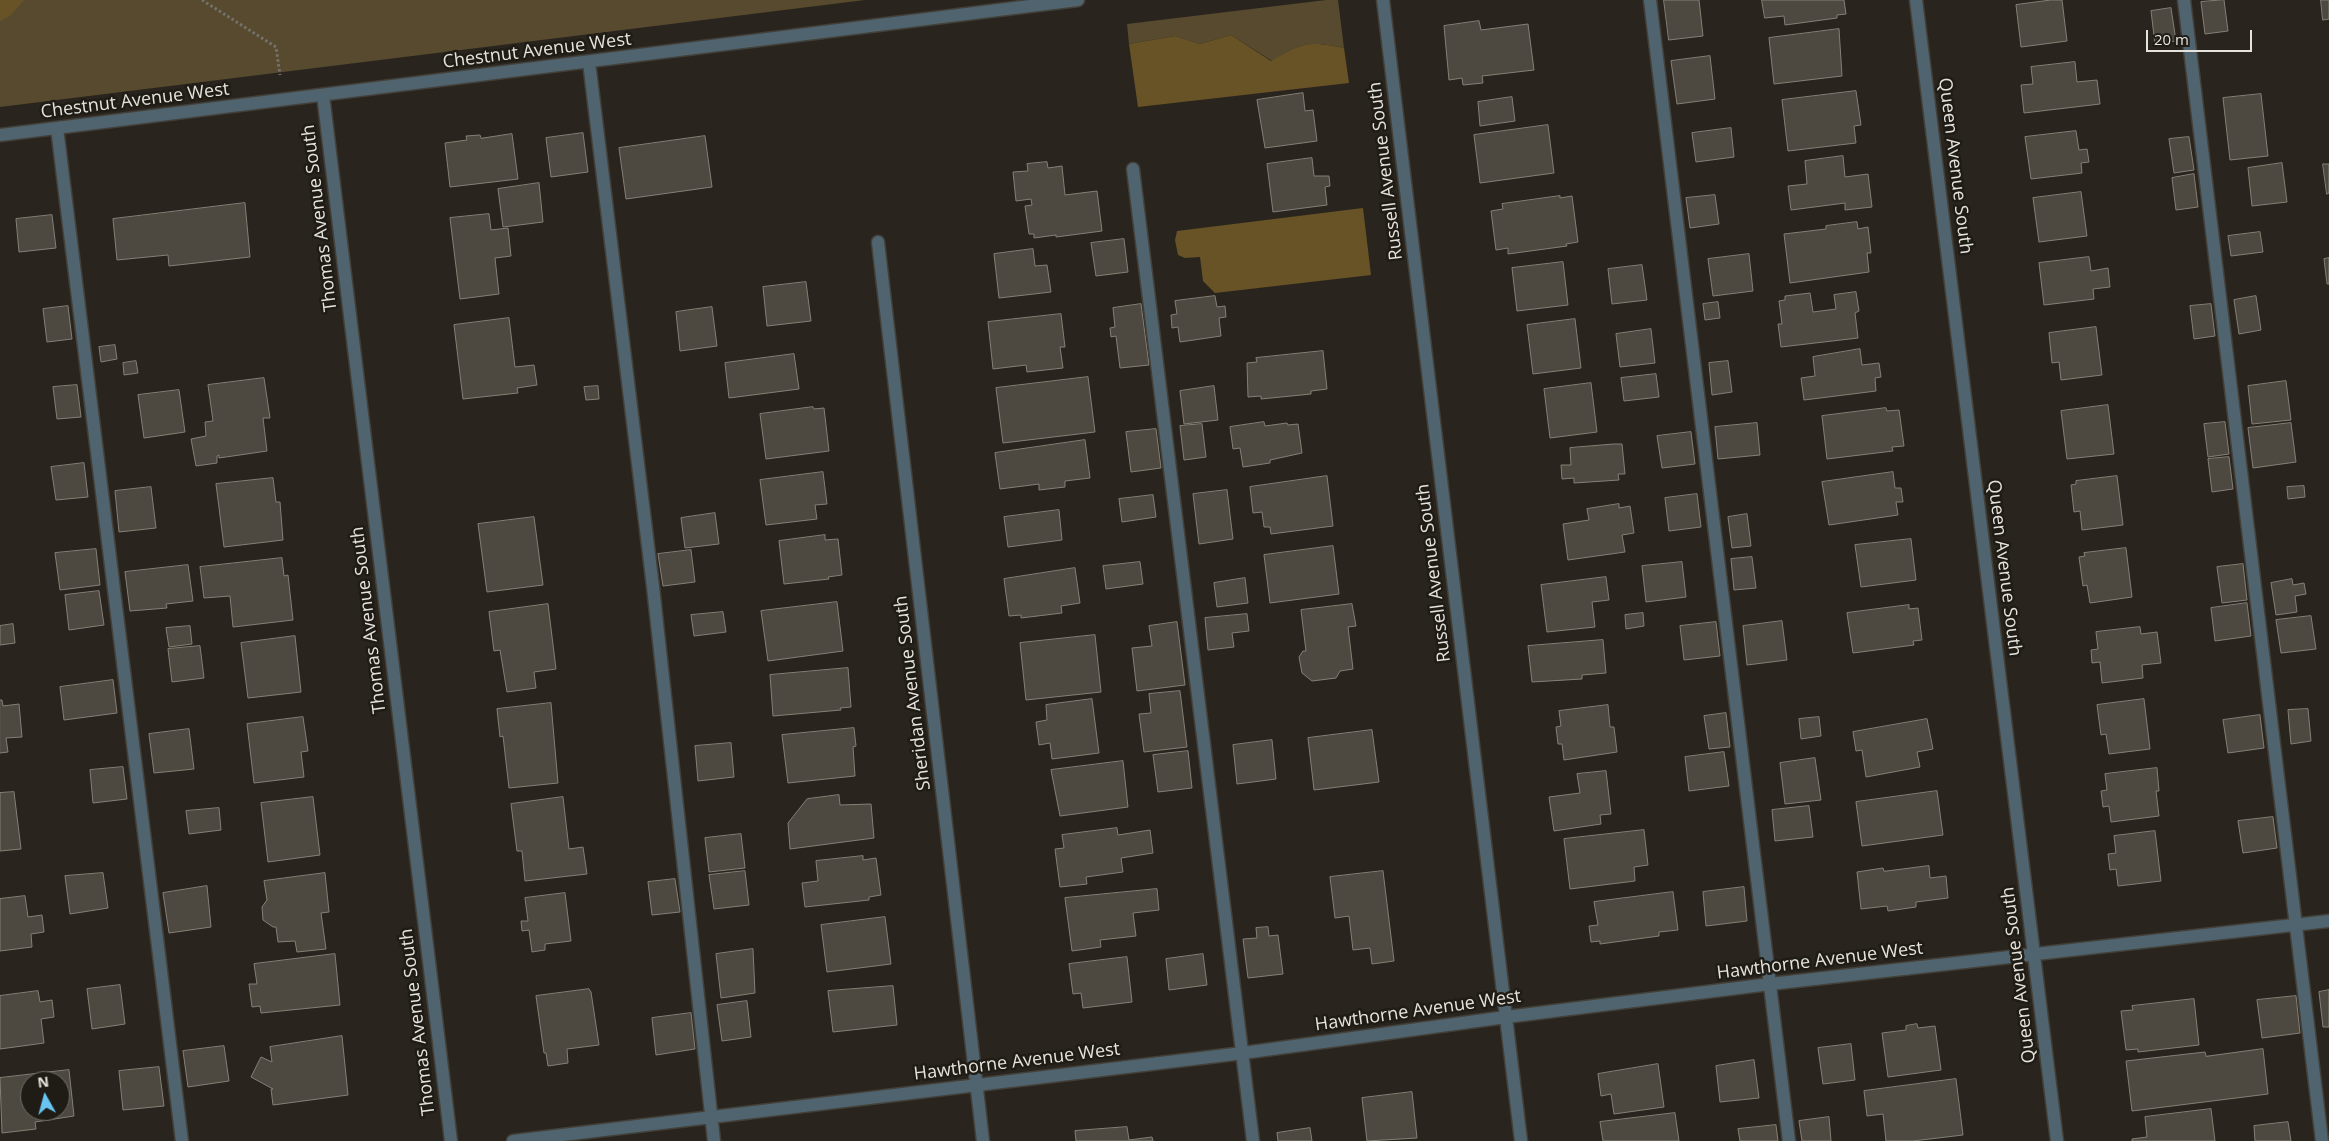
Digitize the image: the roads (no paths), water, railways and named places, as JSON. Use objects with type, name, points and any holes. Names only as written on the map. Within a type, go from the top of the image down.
[{"type":"street","name":"Chestnut Avenue West","points":[[0,135],[1078,0]]},
{"type":"street","name":"Russell Avenue South","points":[[1383,0],[1521,1141]]},
{"type":"street","points":[[1650,0],[1789,1141]]},
{"type":"street","name":"Queen Avenue South","points":[[1916,0],[2057,1141]]},
{"type":"street","points":[[2184,0],[2322,1141]]},
{"type":"street","points":[[589,62],[651,577],[714,1141]]},
{"type":"street","name":"Thomas Avenue South","points":[[323,95],[450,1141]]},
{"type":"street","points":[[57,128],[182,1141]]},
{"type":"street","points":[[1133,169],[1253,1141]]},
{"type":"street","name":"Sheridan Avenue South","points":[[878,242],[984,1141]]},
{"type":"street","name":"Hawthorne Avenue West","points":[[513,1141],[1243,1053],[1506,1017],[1770,984],[2329,921]]}]
